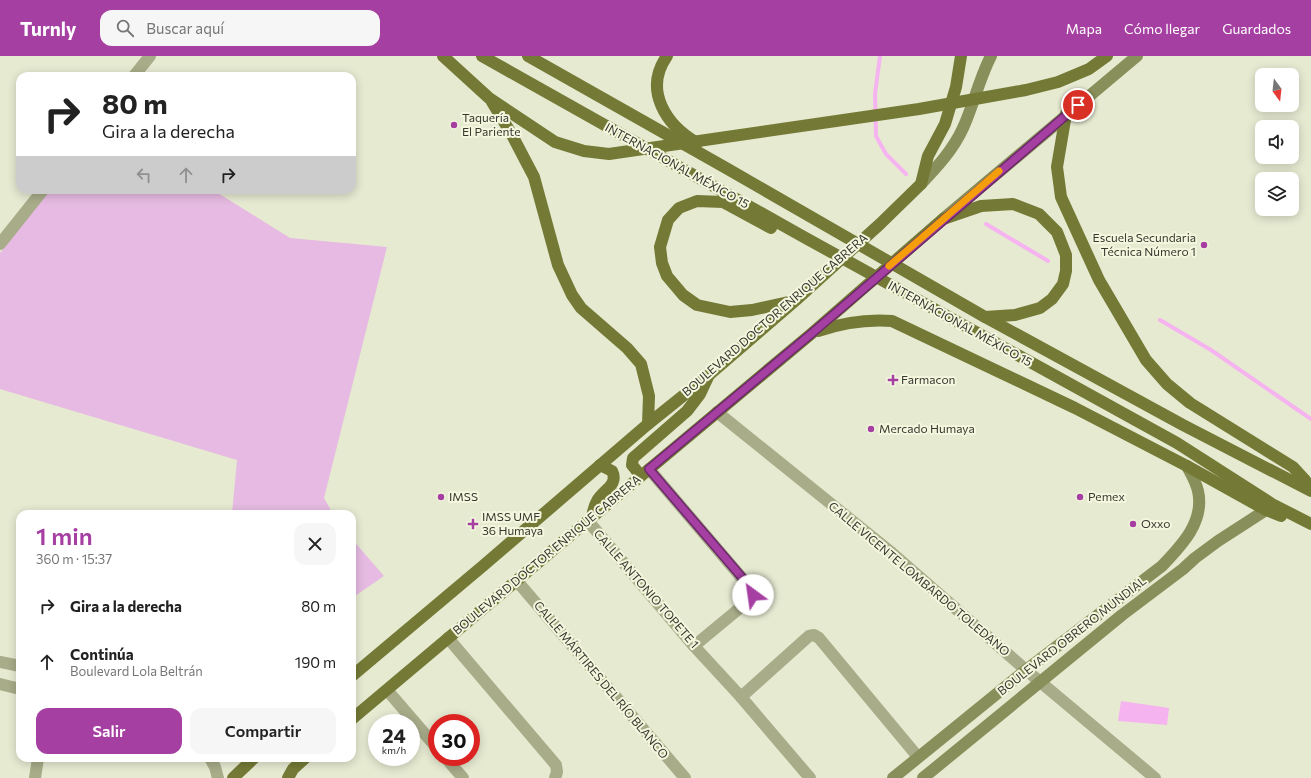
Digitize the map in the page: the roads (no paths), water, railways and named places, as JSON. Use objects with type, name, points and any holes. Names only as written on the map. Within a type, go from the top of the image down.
[{"type":"main road","points":[[442,56],[489,98],[555,142],[584,151],[609,154],[911,110],[1026,90],[1058,82],[1089,69],[1107,56]]},
{"type":"main road","name":"INTERNACIONAL MÉXICO 15","points":[[482,56],[802,236],[1177,443],[1272,504],[1311,524]]},
{"type":"main road","name":"INTERNACIONAL MÉXICO 15","points":[[528,56],[985,317],[1183,425],[1311,491]]},
{"type":"main road","points":[[667,56],[662,62],[657,87],[664,113],[671,123],[686,136],[714,154],[726,168]]},
{"type":"main road","points":[[921,184],[928,156],[945,124],[956,87],[961,56]]},
{"type":"main road","points":[[489,98],[512,135],[534,177],[558,265],[572,295],[581,308],[628,348],[641,364],[649,396],[648,424]]},
{"type":"main road","points":[[1066,114],[1057,167],[1061,197],[1099,280],[1146,360],[1167,384],[1190,403],[1293,467],[1306,480],[1311,491]]},
{"type":"main road","name":"BOULEVARD DOCTOR ENRIQUE CABRERA","points":[[356,673],[796,300],[880,224],[921,184]]},
{"type":"main road","points":[[796,300],[752,310],[730,312],[697,305],[683,295],[667,276],[662,263],[660,247],[668,220],[679,208],[697,201],[723,202],[778,232],[802,236]]},
{"type":"main road","points":[[943,219],[980,206],[1013,204],[1039,214],[1057,232],[1066,255],[1066,271],[1063,284],[1052,299],[1040,308],[1022,313],[985,317]]},
{"type":"main road","name":"BOULEVARD DOCTOR ENRIQUE CABRERA","points":[[356,716],[811,334],[943,219]]},
{"type":"main road","points":[[811,334],[836,325],[876,319],[892,321],[1028,385],[1187,466],[1266,510],[1284,517],[1295,516]]},
{"type":"main road","points":[[645,472],[632,465],[633,458],[687,411],[700,394],[710,374]]},
{"type":"main road","points":[[590,519],[596,502],[614,480],[612,471],[600,465]]},
{"type":"main road","points":[[233,778],[250,762]]},
{"type":"main road","points":[[288,778],[293,769],[301,762]]},
{"type":"street","points":[[137,72],[150,56]]},
{"type":"street","points":[[921,184],[943,160],[963,129],[981,76],[991,56]]},
{"type":"street","points":[[943,219],[1066,114],[1137,56]]},
{"type":"street","points":[[0,244],[40,194]]},
{"type":"street","name":"CALLE VICENTE LOMBARDO TOLEDANO","points":[[718,412],[892,553],[1040,682],[1155,778]]},
{"type":"street","name":"BOULEVARD OBRERO MUNDIAL","points":[[894,778],[1026,670],[1162,566],[1187,537],[1198,512],[1198,492],[1187,466]]},
{"type":"street","points":[[645,472],[753,591],[752,598],[694,646]]},
{"type":"street","name":"BOULEVARD OBRERO MUNDIAL","points":[[923,778],[1122,615],[1218,541],[1266,510]]},
{"type":"street","name":"CALLE ANTONIO TOPETE 1","points":[[590,519],[694,646],[741,697],[810,778]]},
{"type":"street","name":"CALLE MÁRTIRES DEL RÍO BLANCO","points":[[517,581],[685,778]]},
{"type":"street","points":[[741,697],[809,636],[814,635],[819,638],[918,757]]},
{"type":"street","points":[[448,638],[556,764],[557,772],[555,778]]},
{"type":"street","points":[[0,662],[16,665]]},
{"type":"street","points":[[0,684],[16,688]]},
{"type":"street","points":[[387,690],[428,738]]},
{"type":"street","points":[[35,778],[37,762]]},
{"type":"street","points":[[212,762],[218,778]]},
{"type":"street","points":[[453,766],[463,778]]},
{"type":"waterway","points":[[880,56],[875,94],[876,136],[886,154],[906,174]]},
{"type":"waterway","points":[[986,224],[1048,261]]},
{"type":"waterway","points":[[1160,320],[1211,350],[1311,419]]},
{"type":"place","name":"Taquería El Pariente","points":[[454,125]]},
{"type":"place","name":"Escuela Secundaria Técnica Número 1","points":[[1204,245]]},
{"type":"place","name":"Farmacon","points":[[893,380]]},
{"type":"place","name":"Mercado Humaya","points":[[871,429]]},
{"type":"place","name":"IMSS","points":[[441,497]]},
{"type":"place","name":"Pemex","points":[[1080,497]]},
{"type":"place","name":"IMSS UMF 36 Humaya","points":[[473,524]]},
{"type":"place","name":"Oxxo","points":[[1133,524]]}]
